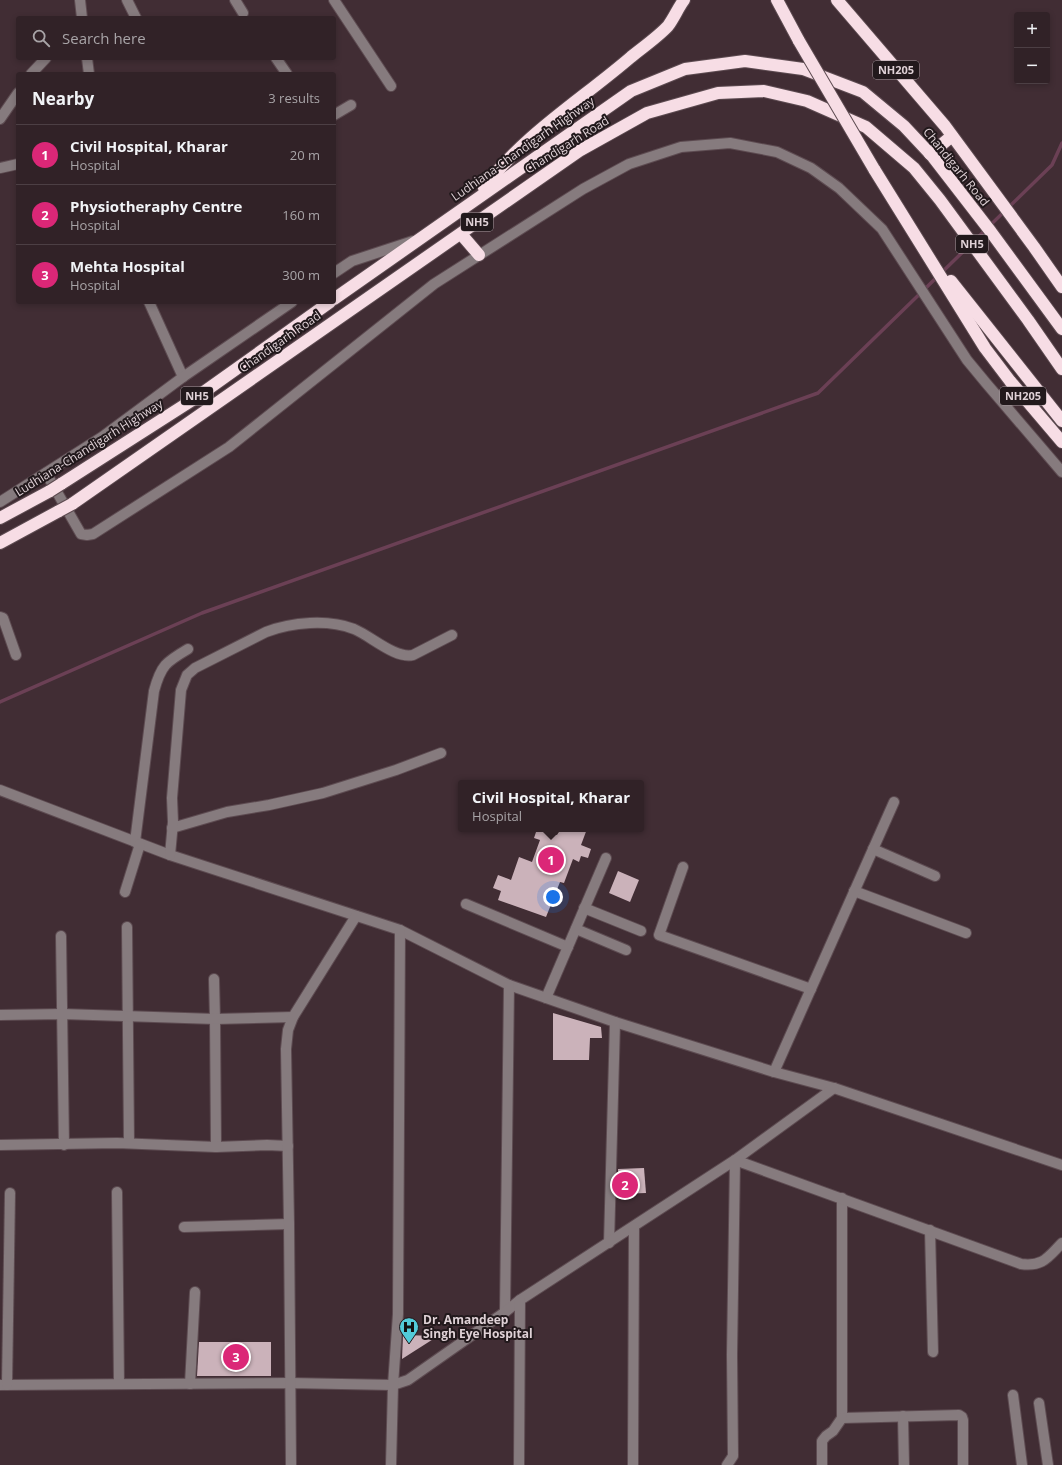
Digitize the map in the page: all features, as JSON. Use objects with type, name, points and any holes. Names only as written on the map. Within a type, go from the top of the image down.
[{"type":"highway","points":[[477,197],[494,174],[526,142],[667,26],[684,0]]},
{"type":"highway","name":"NH205","points":[[777,0],[799,41],[874,169],[985,348],[1010,381],[1062,442]]},
{"type":"highway","name":"NH205","points":[[836,0],[954,138],[1061,286]]},
{"type":"highway","name":"Ludhiana-Chandigarh Highway","points":[[336,298],[477,197],[630,91],[685,69],[746,61]]},
{"type":"highway","name":"Chandigarh Road","points":[[746,61],[803,69],[863,92],[904,126],[931,155],[991,232],[1062,329]]},
{"type":"highway","name":"Chandigarh Road","points":[[0,543],[72,504],[579,151],[647,113],[718,93],[764,91],[807,101],[866,127],[914,168],[1023,313],[1062,369]]},
{"type":"highway","points":[[931,155],[954,138]]},
{"type":"highway","points":[[461,234],[479,255]]},
{"type":"highway","points":[[927,254],[963,296],[1062,421]]},
{"type":"highway","name":"Ludhiana-Chandigarh Highway","points":[[0,518],[50,491],[194,398],[327,304]]},
{"type":"street","points":[[80,0],[82,16]]},
{"type":"street","points":[[127,0],[135,16]]},
{"type":"street","points":[[235,0],[243,13]]},
{"type":"street","points":[[334,0],[390,86]]},
{"type":"street","points":[[33,72],[44,60]]},
{"type":"street","points":[[87,60],[89,72]]},
{"type":"street","points":[[277,60],[286,72]]},
{"type":"street","points":[[0,119],[16,96]]},
{"type":"street","points":[[336,114],[350,105]]},
{"type":"street","points":[[46,473],[81,534],[93,534],[229,447],[434,284],[583,189],[629,164],[681,147],[730,143],[777,152],[811,168],[839,188],[882,229],[968,360],[1062,472]]},
{"type":"street","points":[[0,168],[16,164]]},
{"type":"street","points":[[336,272],[352,261],[418,239]]},
{"type":"street","points":[[149,304],[183,378]]},
{"type":"street","points":[[0,502],[102,437],[289,304]]},
{"type":"street","points":[[0,617],[3,618],[6,625],[16,655]]},
{"type":"street","points":[[170,855],[172,798],[181,690],[186,675],[195,668],[266,632],[301,623],[335,624],[348,627],[374,639],[392,650],[407,656],[413,655],[452,635]]},
{"type":"street","points":[[124,892],[138,843],[154,691],[157,679],[165,665],[188,649]]},
{"type":"street","points":[[172,828],[227,812],[323,793],[396,770],[441,753]]},
{"type":"street","points":[[0,790],[170,855],[400,930],[509,985],[615,1022],[774,1072],[834,1088],[1062,1165]]},
{"type":"street","points":[[774,1072],[894,802]]},
{"type":"street","points":[[873,849],[936,876]]},
{"type":"street","points":[[546,998],[606,858]]},
{"type":"street","points":[[683,867],[659,935],[811,990]]},
{"type":"street","points":[[854,891],[966,933]]},
{"type":"street","points":[[466,904],[568,947]]},
{"type":"street","points":[[584,908],[641,931]]},
{"type":"street","points":[[291,1465],[286,1049],[288,1030],[292,1016],[356,916]]},
{"type":"street","points":[[127,927],[129,1144]]},
{"type":"street","points":[[391,1465],[393,1385],[398,1314],[400,930]]},
{"type":"street","points":[[576,930],[626,950]]},
{"type":"street","points":[[61,936],[64,1145]]},
{"type":"street","points":[[214,979],[216,1148]]},
{"type":"street","points":[[505,1312],[509,985]]},
{"type":"street","points":[[0,1015],[63,1014],[128,1017],[215,1018],[292,1016]]},
{"type":"street","points":[[609,1243],[615,1022]]},
{"type":"street","points":[[10,1194],[4,1385],[290,1383],[393,1385],[408,1380],[520,1300],[735,1160],[834,1088]]},
{"type":"street","points":[[0,1145],[129,1144],[216,1148],[267,1145],[288,1146]]},
{"type":"street","points":[[735,1160],[1021,1264],[1032,1265],[1042,1262],[1062,1243]]},
{"type":"street","points":[[727,1465],[733,1456],[732,1355],[735,1160]]},
{"type":"street","points":[[117,1192],[119,1384]]},
{"type":"street","points":[[822,1465],[822,1440],[833,1431],[842,1418],[842,1198]]},
{"type":"street","points":[[184,1228],[289,1224]]},
{"type":"street","points":[[633,1465],[634,1227]]},
{"type":"street","points":[[930,1230],[933,1352]]},
{"type":"street","points":[[190,1384],[195,1292]]},
{"type":"street","points":[[519,1465],[520,1300]]},
{"type":"street","points":[[1013,1395],[1022,1465]]},
{"type":"street","points":[[1039,1402],[1048,1465]]},
{"type":"street","points":[[842,1418],[959,1415],[962,1417],[963,1465]]},
{"type":"street","points":[[903,1416],[904,1465]]},
{"type":"building","points":[[536,832],[549,832],[557,835],[558,832],[586,832],[581,845],[591,849],[588,858],[581,856],[579,862],[573,859],[564,883],[560,882],[546,917],[498,900],[501,891],[493,888],[498,875],[511,880],[519,857],[532,862],[540,840],[534,838]]},
{"type":"building","points":[[618,871],[639,880],[630,902],[609,893]]},
{"type":"building","points":[[553,1013],[601,1027],[602,1038],[590,1038],[589,1060],[553,1060]]},
{"type":"building","points":[[644,1168],[646,1193],[619,1194],[618,1169]]},
{"type":"building","points":[[403,1335],[438,1336],[402,1359]]},
{"type":"building","points":[[199,1342],[271,1342],[271,1376],[197,1376]]},
{"type":"waterway","points":[[0,702],[202,613],[818,393],[1052,165],[1062,143]]},
{"type":"place","name":"Civil Hospital, Kharar","points":[[551,860]]},
{"type":"place","name":"Physiotheraphy Centre","points":[[625,1185]]},
{"type":"place","name":"Dr. Amandeep Singh Eye Hospital","points":[[409,1344]]},
{"type":"place","name":"Mehta Hospital","points":[[236,1357]]}]
